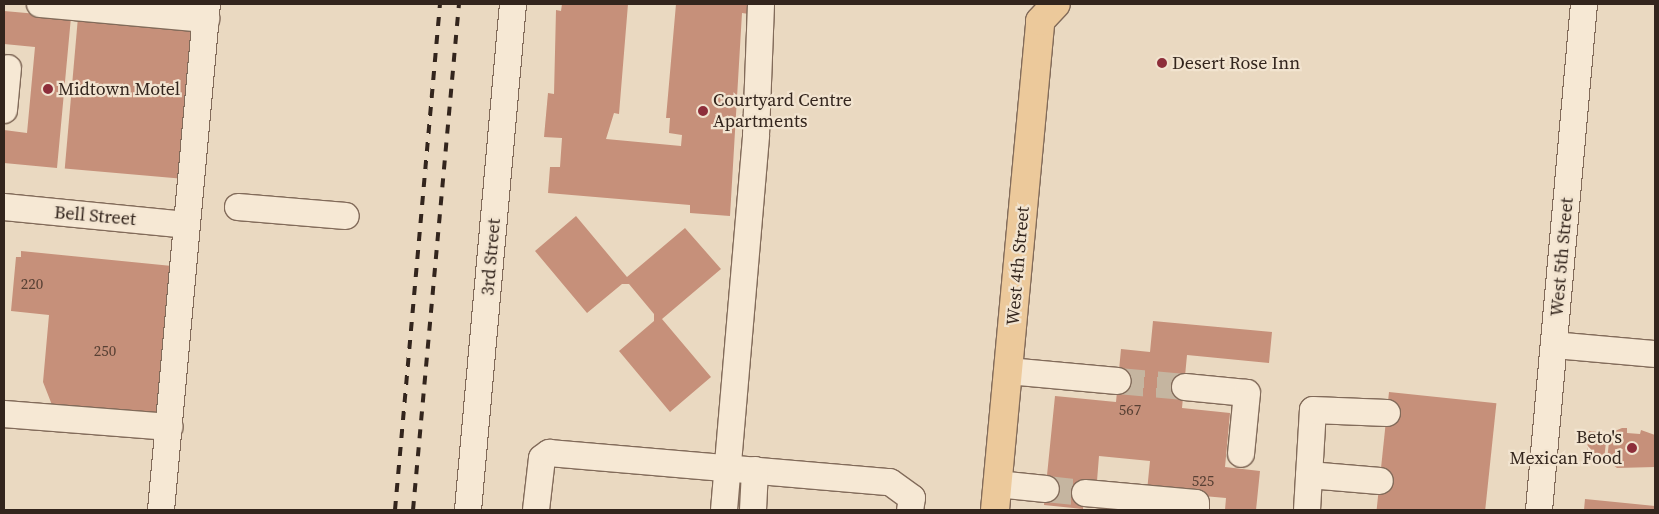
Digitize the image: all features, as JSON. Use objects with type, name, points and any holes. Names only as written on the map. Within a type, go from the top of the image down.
[{"type":"main road","name":"West 4th Street","points":[[996,497],[1041,10]]},
{"type":"street","points":[[40,4],[207,11],[161,510]]},
{"type":"street","name":"3rd Street","points":[[468,510],[513,4]]},
{"type":"street","points":[[724,510],[756,135],[761,4]]},
{"type":"street","name":"West 5th Street","points":[[1539,510],[1584,4]]},
{"type":"street","points":[[4,110],[8,68]]},
{"type":"street","name":"Bell Street","points":[[4,207],[186,224]]},
{"type":"street","points":[[238,207],[346,216]]},
{"type":"street","points":[[1554,345],[1655,354]]},
{"type":"street","points":[[1008,371],[1118,381]]},
{"type":"street","points":[[1185,387],[1247,393],[1241,454]]},
{"type":"street","points":[[1307,510],[1313,410],[1387,413]]},
{"type":"street","points":[[4,414],[168,427]]},
{"type":"street","points":[[536,510],[542,458],[549,453],[890,482],[912,498],[910,510]]},
{"type":"street","points":[[753,510],[756,470]]},
{"type":"street","points":[[1309,475],[1380,481]]},
{"type":"street","points":[[996,497],[1046,489]]},
{"type":"street","points":[[1085,493],[1126,503],[1196,503],[1196,510]]},
{"type":"building","name":"Courtyard Centre Apartments","points":[[562,4],[628,4],[619,114],[614,113],[606,139],[681,146],[682,135],[669,133],[670,118],[666,118],[676,4],[749,4],[749,14],[742,13],[730,216],[690,213],[690,205],[548,193],[550,167],[560,167],[562,138],[544,137],[548,93],[554,94],[556,10],[561,11]]},
{"type":"building","name":"Midtown Motel","points":[[4,11],[71,17],[57,168],[4,163],[4,130],[27,133],[35,47],[4,44]]},
{"type":"building","points":[[78,17],[193,27],[179,178],[65,168]]},
{"type":"building","points":[[576,216],[627,277],[685,228],[721,269],[662,319],[711,377],[670,412],[619,351],[654,321],[654,314],[629,284],[622,284],[587,313],[535,251]]},
{"type":"building","points":[[21,251],[172,266],[159,414],[52,405],[43,382],[49,315],[11,311],[16,257],[21,257]]},
{"type":"building","points":[[1153,321],[1272,332],[1269,363],[1187,355],[1182,408],[1230,413],[1225,467],[1260,471],[1256,510],[1225,510],[1226,498],[1147,491],[1150,461],[1099,456],[1097,481],[1086,480],[1083,509],[1044,505],[1055,396],[1116,402],[1121,349],[1150,352]]},
{"type":"building","points":[[1389,392],[1496,403],[1485,510],[1377,510]]},
{"type":"building","name":"Beto's Mexican Food","points":[[1627,428],[1627,433],[1640,434],[1641,430],[1655,435],[1655,467],[1617,468],[1607,460],[1610,433]]},
{"type":"building","points":[[1589,431],[1607,433],[1604,460],[1586,458]]},
{"type":"building","points":[[1585,499],[1655,506],[1655,510],[1584,510]]},
{"type":"tunnel","points":[[1118,381],[1185,387]]},
{"type":"tunnel","points":[[1046,489],[1085,493]]},
{"type":"railway","points":[[395,510],[440,4]]},
{"type":"railway","points":[[413,510],[459,4]]},
{"type":"place","name":"Desert Rose Inn","points":[[1162,63]]},
{"type":"place","name":"Midtown Motel","points":[[48,89]]},
{"type":"place","name":"Courtyard Centre Apartments","points":[[703,111]]},
{"type":"place","name":"Beto's Mexican Food","points":[[1632,448]]}]
